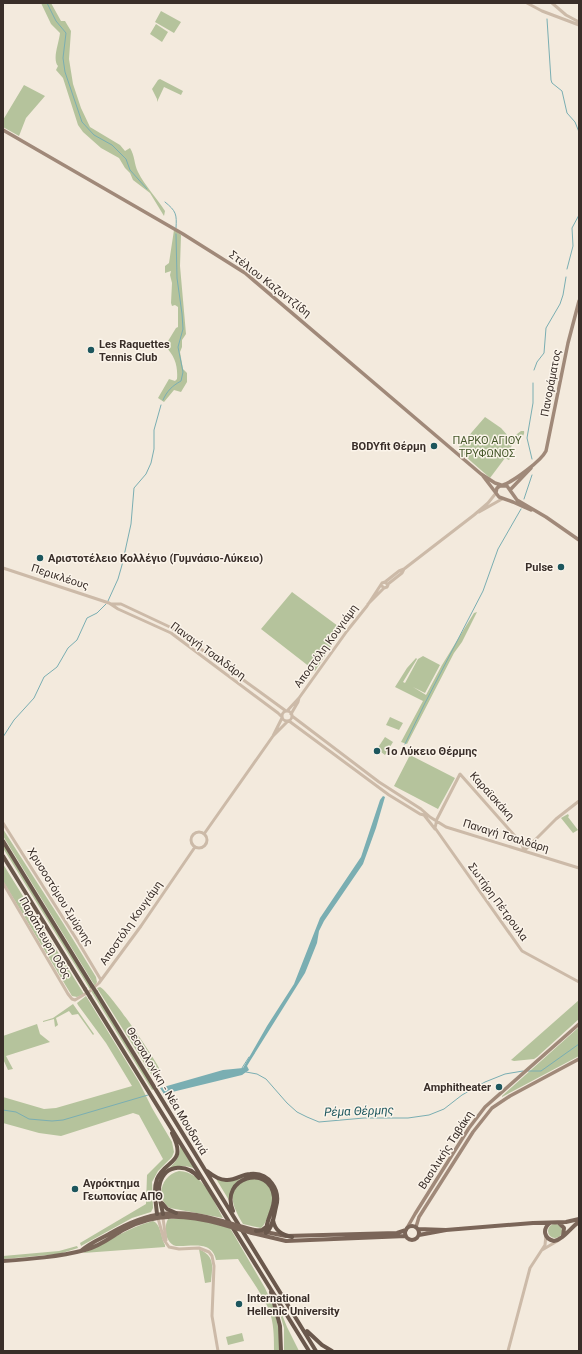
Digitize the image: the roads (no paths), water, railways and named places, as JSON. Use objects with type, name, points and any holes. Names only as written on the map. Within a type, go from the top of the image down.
[{"type":"highway","name":"Θεσσαλονίκη - Νέα Μουδανιά","points":[[3,841],[316,1351]]},
{"type":"highway","name":"Θεσσαλονίκη - Νέα Μουδανιά","points":[[3,856],[309,1351]]},
{"type":"highway","points":[[158,1216],[155,1194],[156,1183],[159,1175],[174,1160],[177,1152],[176,1143],[165,1117]]},
{"type":"highway","points":[[199,1161],[209,1173],[225,1180],[236,1179],[244,1175],[251,1174],[261,1175],[268,1179],[276,1189],[277,1205],[270,1230],[266,1233]]},
{"type":"highway","points":[[163,1216],[159,1187],[161,1180],[167,1172],[176,1168],[186,1168],[191,1170],[208,1188]]},
{"type":"highway","points":[[236,1219],[231,1208],[230,1200],[235,1186],[245,1179],[258,1178],[268,1184],[274,1196],[266,1227],[266,1233]]},
{"type":"highway","points":[[161,1202],[167,1209],[176,1213]]},
{"type":"highway","points":[[273,1218],[274,1226],[277,1230],[284,1235],[292,1236]]},
{"type":"highway","points":[[257,1233],[266,1227]]},
{"type":"highway","points":[[270,1286],[280,1326],[281,1351]]},
{"type":"highway","points":[[299,1322],[311,1336],[332,1351]]},
{"type":"main road","name":"Στέλιου Καζαντζίδη","points":[[3,130],[183,234],[240,269],[481,474],[495,483],[502,485]]},
{"type":"main road","name":"Πανοράματος","points":[[510,490],[547,450],[568,343],[579,301]]},
{"type":"main road","name":"Πανοράματος","points":[[502,485],[511,481],[534,464]]},
{"type":"main road","name":"Στέλιου Καζαντζίδη","points":[[481,474],[496,492]]},
{"type":"main road","points":[[522,504],[499,498],[496,492],[498,487],[502,485],[508,486],[514,497],[522,504],[546,517],[579,540]]},
{"type":"main road","points":[[503,499],[508,496],[510,490]]},
{"type":"main road","name":"Βασιλικής Ταβάκη","points":[[407,1229],[468,1128],[483,1109],[579,1024]]},
{"type":"main road","name":"Βασιλικής Ταβάκη","points":[[417,1228],[419,1217],[423,1210],[473,1132],[488,1112],[497,1103],[579,1059]]},
{"type":"main road","points":[[483,1109],[488,1112]]},
{"type":"main road","points":[[163,1216],[176,1213],[196,1215],[270,1238],[301,1241],[406,1236],[413,1240],[419,1236],[446,1230],[579,1220]]},
{"type":"main road","points":[[3,1261],[55,1256],[80,1251],[128,1223],[158,1216],[188,1217],[222,1223]]},
{"type":"main road","points":[[533,1223],[542,1227],[545,1234],[551,1240],[559,1240],[579,1220]]},
{"type":"main road","points":[[545,1234],[547,1225],[554,1222],[563,1226],[563,1236]]},
{"type":"main road","points":[[257,1233],[292,1236],[397,1232],[412,1226],[417,1228],[446,1230]]},
{"type":"main road","points":[[417,1228],[419,1236]]},
{"type":"main road","points":[[406,1236],[407,1229]]},
{"type":"main road","points":[[266,1233],[270,1238]]},
{"type":"street","points":[[527,3],[542,11],[579,23]]},
{"type":"street","points":[[552,3],[566,15],[579,23]]},
{"type":"street","points":[[384,588],[381,584],[383,582],[387,583],[402,573],[404,569],[474,515],[496,492]]},
{"type":"street","points":[[474,515],[503,499]]},
{"type":"street","name":"Περικλέους","points":[[3,568],[110,604]]},
{"type":"street","name":"Αποστόλη Κουγιάμη","points":[[286,711],[299,698],[347,631],[367,606],[387,586],[387,583]]},
{"type":"street","name":"Αποστόλη Κουγιάμη","points":[[367,606],[381,584]]},
{"type":"street","name":"Παναγή Τσαλδάρη","points":[[110,604],[121,604],[172,628],[286,711]]},
{"type":"street","name":"Παναγή Τσαλδάρη","points":[[110,604],[171,633],[278,713],[282,718]]},
{"type":"street","name":"Αποστόλη Κουγιάμη","points":[[292,715],[299,698]]},
{"type":"street","points":[[204,834],[273,736],[283,714],[286,711],[292,715],[291,719],[273,736]]},
{"type":"street","name":"Παναγή Τσαλδάρη","points":[[292,715],[380,782],[422,809],[430,817],[446,827],[579,868]]},
{"type":"street","points":[[282,718],[288,721]]},
{"type":"street","name":"Παναγή Τσαλδάρη","points":[[288,721],[389,795],[430,817]]},
{"type":"street","name":"Καραϊσκάκη","points":[[436,821],[460,774],[522,844],[524,851]]},
{"type":"street","points":[[524,851],[556,819],[579,801]]},
{"type":"street","name":"Σωτήρη Πέτρουλα","points":[[424,815],[522,951],[579,982]]},
{"type":"street","points":[[436,821],[436,831]]},
{"type":"street","name":"Χρυσοστόμου Σμύρνης","points":[[3,824],[101,980]]},
{"type":"street","points":[[199,833],[204,834],[207,838],[205,845],[201,848],[195,847],[192,843],[192,836],[199,833]]},
{"type":"street","name":"Αποστόλη Κουγιάμη","points":[[74,1000],[90,991],[101,980],[195,847]]},
{"type":"street","name":"Παράπλευρη Οδός","points":[[3,883],[66,991],[74,1000]]},
{"type":"street","points":[[98,975],[105,974]]},
{"type":"street","points":[[158,1216],[164,1240],[167,1245],[174,1248],[199,1248],[209,1252],[212,1256],[214,1266],[212,1316],[218,1351]]},
{"type":"street","points":[[163,1216],[166,1241],[174,1248]]},
{"type":"street","points":[[508,1351],[530,1268],[545,1245],[545,1234]]},
{"type":"street","points":[[542,1250],[559,1240]]},
{"type":"water","points":[[383,796],[385,797],[376,828],[363,864],[324,921],[319,931],[317,943],[305,973],[247,1066],[249,1070],[242,1075],[164,1094],[160,1088],[223,1070],[243,1068],[267,1026],[294,984],[320,918],[361,857],[380,800]]},
{"type":"waterway","points":[[47,3],[56,21],[66,33],[63,58],[65,72],[82,122],[94,135],[112,145],[126,159],[130,170],[147,189]]},
{"type":"waterway","points":[[547,19],[551,80],[552,83],[562,91],[567,113],[575,122],[579,132]]},
{"type":"waterway","points":[[579,153],[579,163]]},
{"type":"waterway","points":[[165,202],[175,213],[176,228]]},
{"type":"waterway","points":[[567,269],[573,246],[572,228],[579,215]]},
{"type":"waterway","points":[[163,400],[170,389],[181,381],[183,372],[178,347],[183,329],[177,278],[176,234]]},
{"type":"waterway","points":[[534,370],[537,362],[544,353],[546,328],[560,304],[566,277]]},
{"type":"waterway","points":[[532,459],[527,438],[533,403],[533,383]]},
{"type":"waterway","points":[[108,601],[118,579],[122,565],[131,524],[134,488],[146,474],[151,463],[154,449],[154,430],[161,405]]},
{"type":"waterway","points":[[524,499],[532,475]]},
{"type":"waterway","points":[[405,744],[483,591],[498,549],[521,509]]},
{"type":"waterway","points":[[3,737],[14,720],[34,698],[44,677],[57,667],[68,648],[77,640],[87,618],[97,613],[106,604]]},
{"type":"waterway","name":"Ρέμα Θέρμης","points":[[528,1071],[541,1071],[579,1044]]},
{"type":"waterway","points":[[242,1068],[249,1057]]},
{"type":"waterway","name":"Ρέμα Θέρμης","points":[[246,1072],[257,1074],[266,1079],[297,1112],[319,1122],[364,1118],[408,1118],[429,1115],[444,1109],[462,1095],[485,1082],[505,1074],[523,1071]]},
{"type":"waterway","name":"Ρέμα Θέρμης","points":[[3,1110],[16,1112],[29,1119],[52,1121],[63,1120],[148,1095]]},
{"type":"place","name":"Les Raquettes Tennis Club","points":[[91,350]]},
{"type":"place","name":"BODYfit Θέρμη","points":[[434,446]]},
{"type":"place","name":"Αριστοτέλειο Κολλέγιο (Γυμνάσιο-Λύκειο)","points":[[40,558]]},
{"type":"place","name":"Pulse","points":[[561,567]]},
{"type":"place","name":"1ο Λύκειο Θέρμης","points":[[377,751]]},
{"type":"place","name":"Amphitheater","points":[[499,1087]]},
{"type":"place","name":"Αγρόκτημα Γεωπονίας ΑΠΘ","points":[[75,1189]]},
{"type":"place","name":"International Hellenic University","points":[[239,1304]]},
{"type":"park label","name":"ΠΑΡΚΟ ΑΓΙΟΥ ΤΡΥΦΩΝΟΣ","points":[[487,446]]}]
